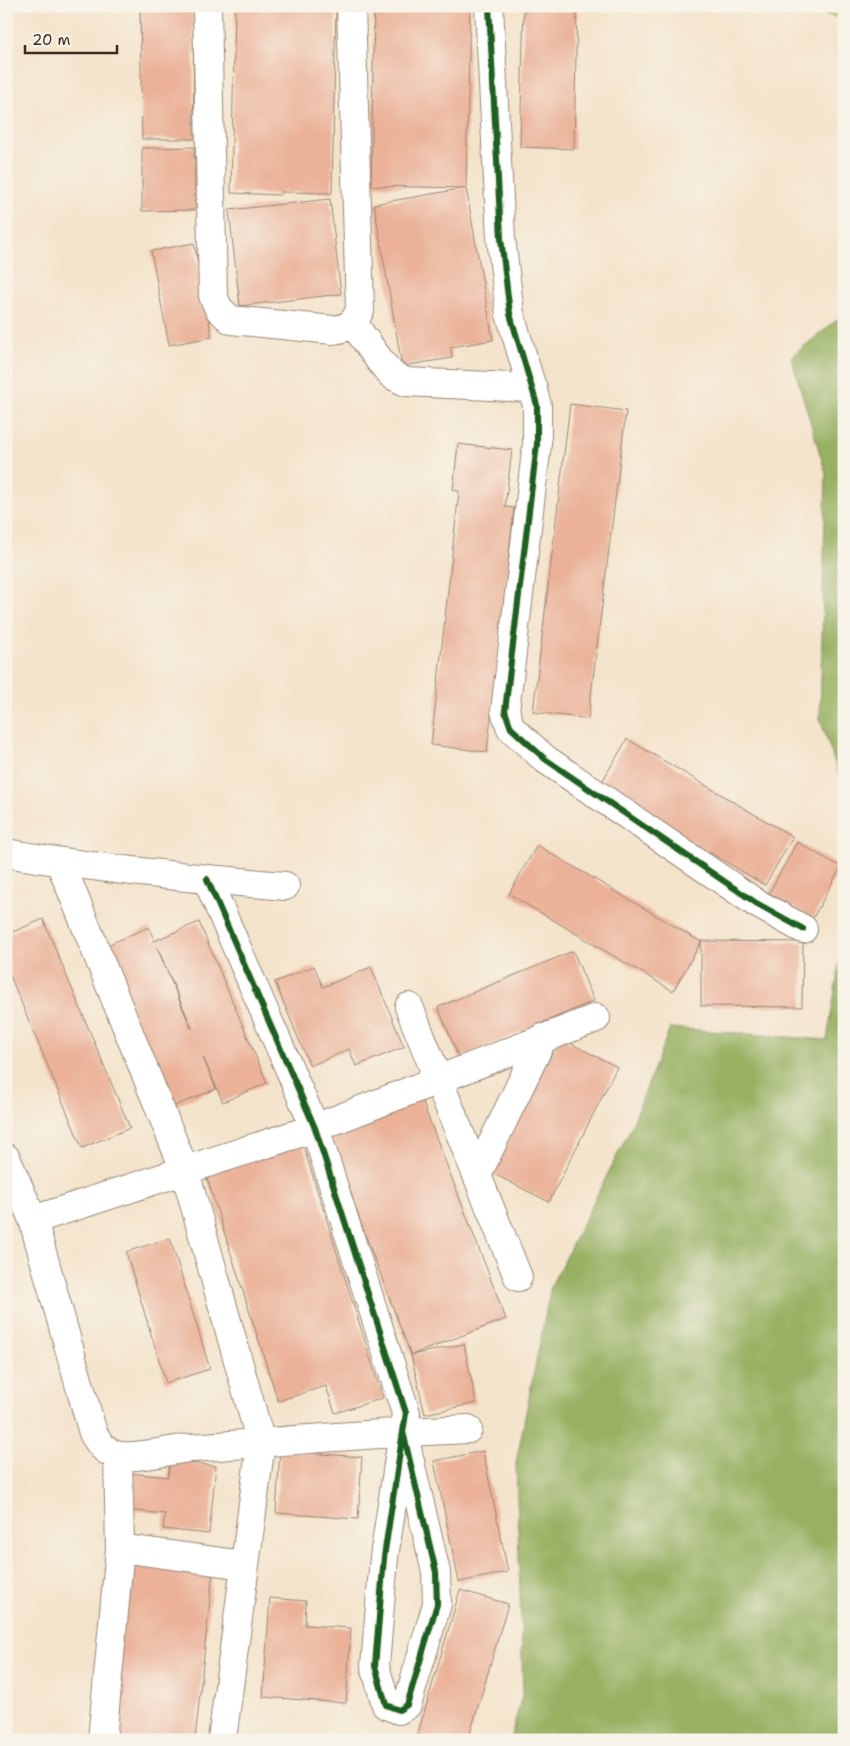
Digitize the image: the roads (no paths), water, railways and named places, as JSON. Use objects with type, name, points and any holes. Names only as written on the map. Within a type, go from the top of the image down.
[{"type":"street","points":[[206,6],[213,296],[215,302],[219,309],[231,320],[333,330],[348,328],[360,310],[351,6]]},
{"type":"street","points":[[489,6],[501,238],[510,314],[537,405],[537,444],[505,711],[511,728],[545,759],[756,903],[803,929]]},
{"type":"street","points":[[353,323],[392,375],[406,382],[533,388]]},
{"type":"street","points":[[6,853],[60,862],[207,880],[285,886]]},
{"type":"street","points":[[60,862],[185,1171],[261,1443],[222,1740]]},
{"type":"street","points":[[207,880],[315,1128],[406,1413],[403,1432],[384,1557],[375,1666],[386,1705],[399,1710],[408,1704],[437,1604],[436,1572],[403,1432]]},
{"type":"street","points":[[409,1007],[518,1277]]},
{"type":"street","points":[[33,1220],[315,1128],[438,1078],[596,1018]]},
{"type":"street","points":[[477,1175],[543,1038]]},
{"type":"street","points":[[6,1158],[33,1220],[93,1433],[105,1450],[118,1456],[182,1448],[468,1429]]},
{"type":"street","points":[[102,1740],[120,1548],[118,1456]]},
{"type":"street","points":[[120,1548],[244,1565]]}]
